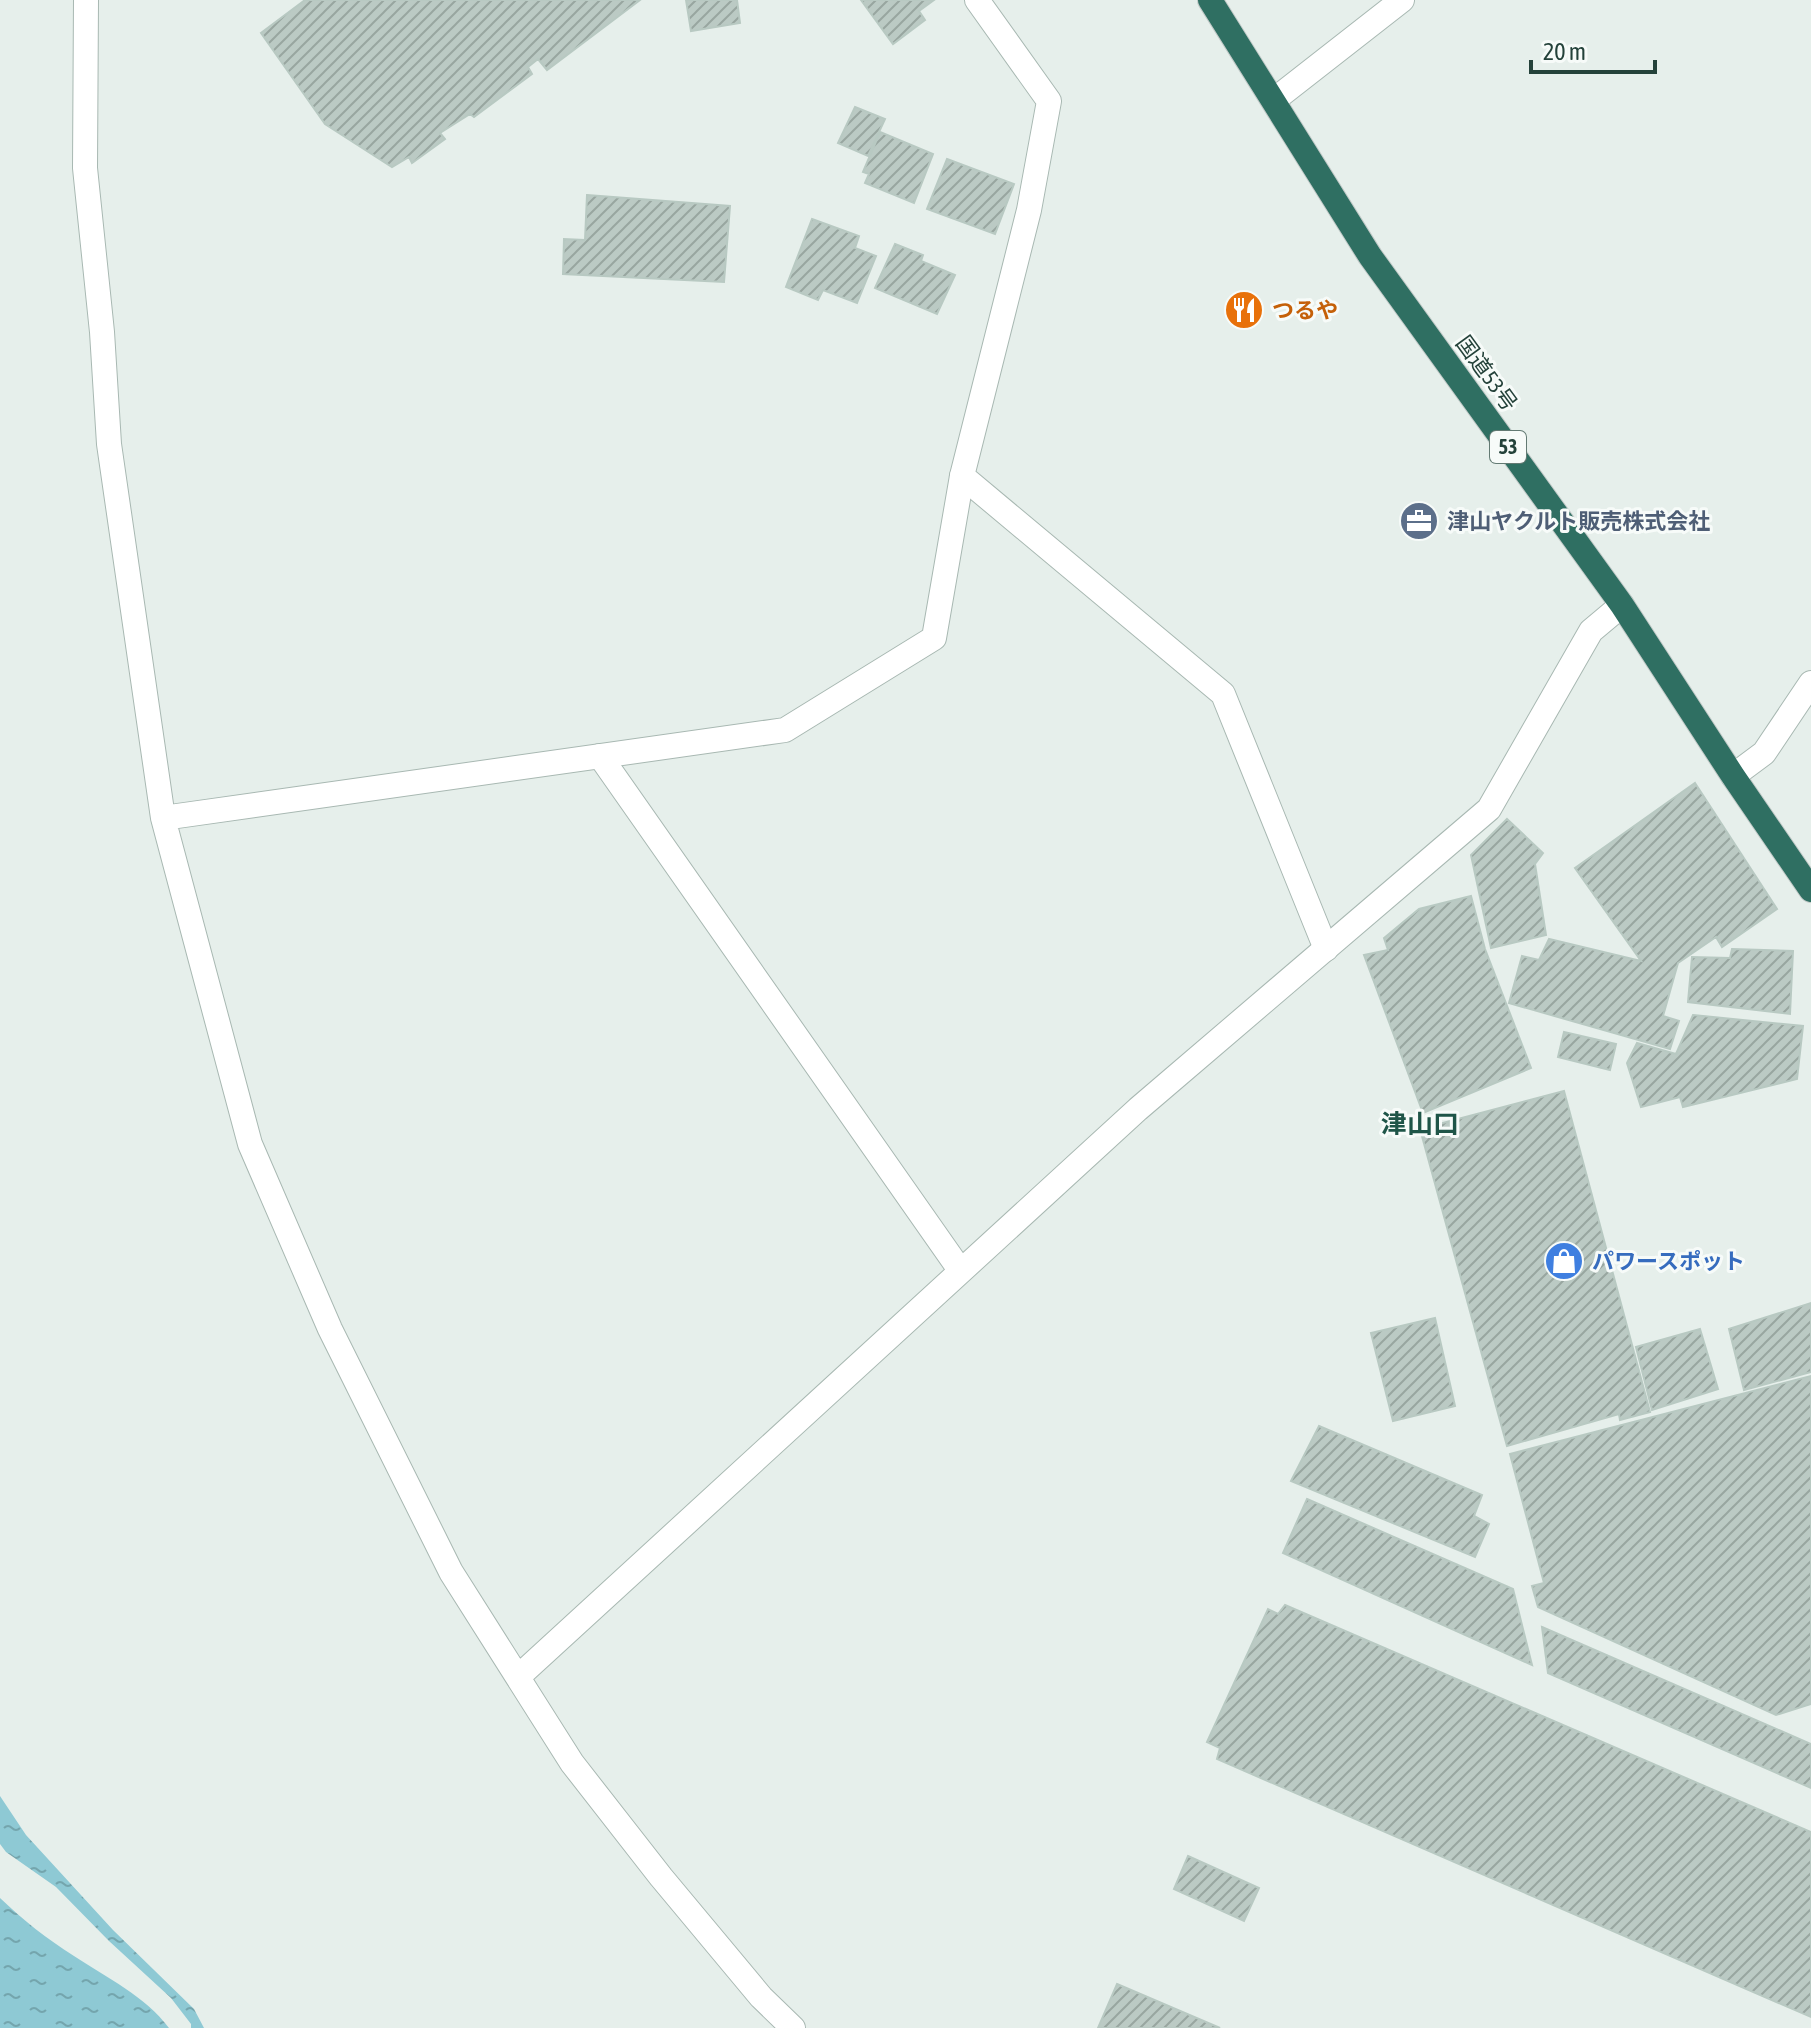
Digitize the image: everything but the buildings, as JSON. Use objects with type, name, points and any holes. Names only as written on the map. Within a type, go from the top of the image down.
[{"type":"highway","name":"国道53号","points":[[1210,0],[1370,256],[1622,605],[1811,890]]},
{"type":"street","points":[[86,0],[85,168],[102,332],[109,444],[163,818],[250,1144],[330,1329],[451,1572],[572,1763],[761,1997],[793,2028]]},
{"type":"street","points":[[163,818],[785,730],[934,638],[962,476],[1029,210],[1049,101],[977,0]]},
{"type":"street","points":[[1274,100],[1402,0]]},
{"type":"street","points":[[962,476],[1223,694],[1326,949]]},
{"type":"street","points":[[518,1677],[1138,1109],[1489,809],[1591,631],[1622,605]]},
{"type":"street","points":[[1733,776],[1764,753],[1811,683]]},
{"type":"street","points":[[600,756],[960,1270]]},
{"type":"water","points":[[0,1796],[26,1835],[113,1930],[194,2009],[204,2028],[191,2028],[171,1998],[56,1887],[6,1852],[0,1844]]},
{"type":"water","points":[[0,1898],[54,1943],[149,2006],[169,2028],[0,2028]]},
{"type":"place","name":"つるや","points":[[1244,310]]},
{"type":"place","name":"津山ヤクルト販売株式会社","points":[[1419,521]]},
{"type":"place","name":"パワースポット","points":[[1564,1261]]},
{"type":"district","name":"津山口","points":[[1420,1124]]}]
